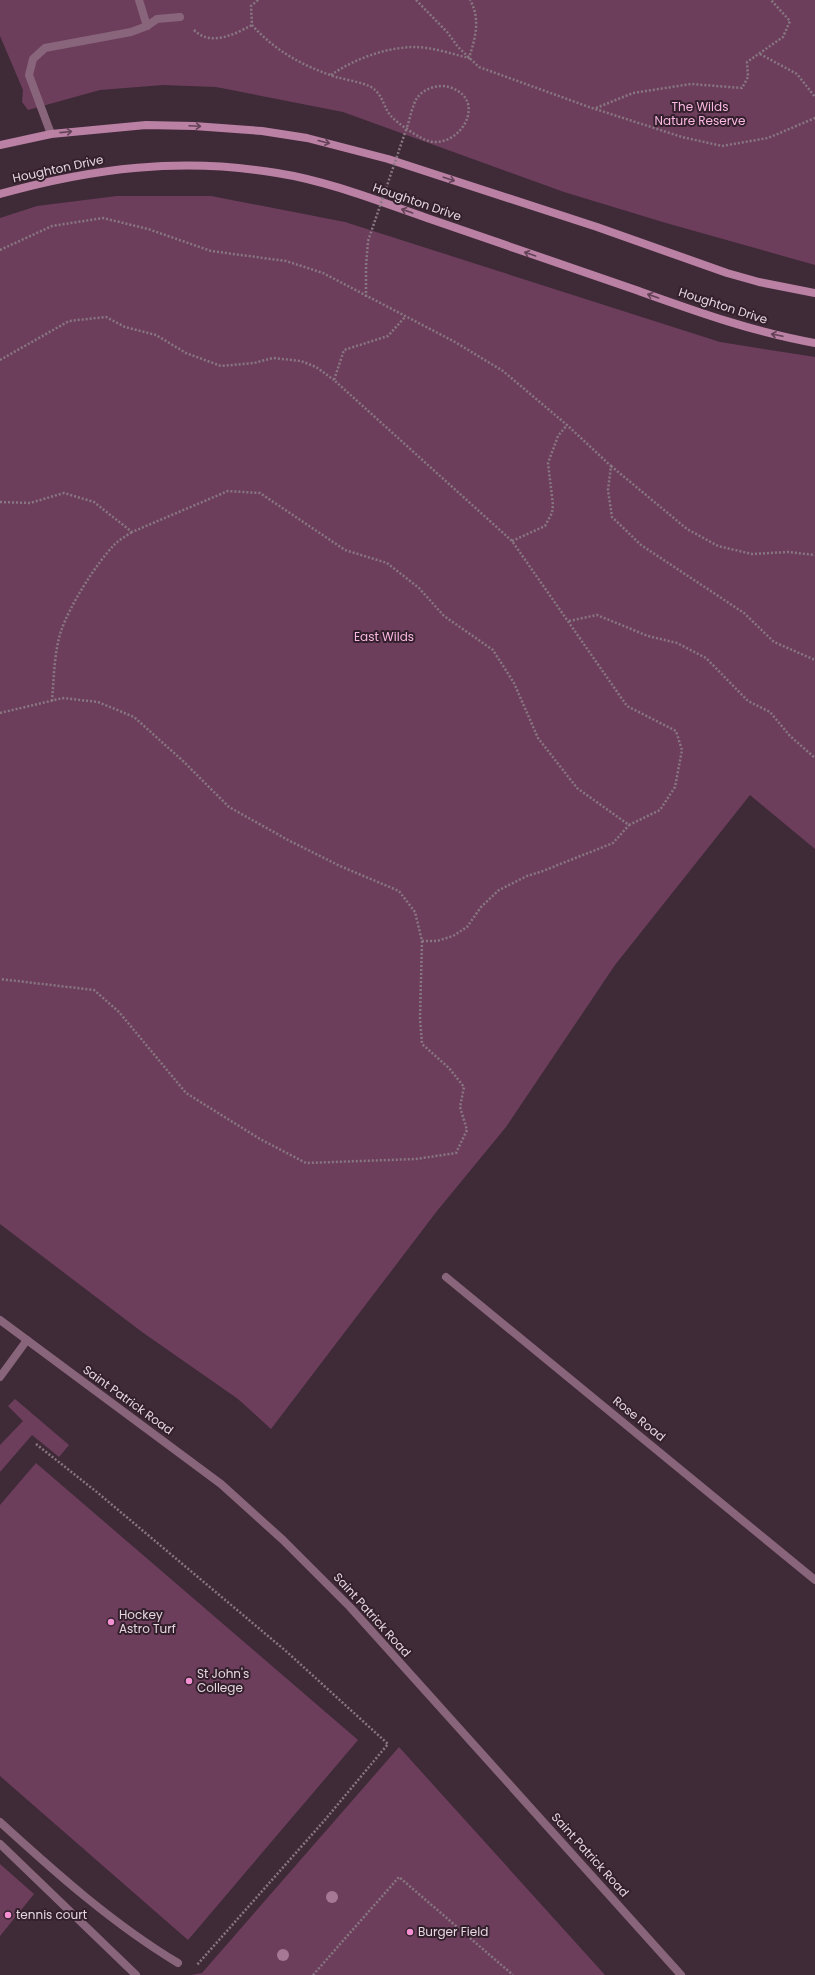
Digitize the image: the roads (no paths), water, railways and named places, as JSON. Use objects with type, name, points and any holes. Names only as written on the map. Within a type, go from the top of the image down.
[{"type":"main road","points":[[0,145],[51,134],[146,125],[194,126],[262,131],[307,138],[388,159],[597,227],[727,273],[759,282],[815,293]]},
{"type":"main road","name":"Houghton Drive","points":[[0,194],[72,176],[116,169],[175,165],[206,166],[278,173],[356,194],[739,326],[815,343]]},
{"type":"street","points":[[139,0],[147,26]]},
{"type":"street","points":[[51,134],[29,75],[33,59],[45,48],[131,32],[147,26],[157,19],[180,17]]},
{"type":"street","name":"Rose Road","points":[[446,1277],[815,1580]]},
{"type":"street","name":"Saint Patrick Road","points":[[0,1320],[221,1484],[315,1571],[426,1691],[681,1975]]},
{"type":"street","points":[[0,1377],[28,1340]]},
{"type":"street","points":[[0,1822],[111,1918],[148,1945],[178,1963]]},
{"type":"street","points":[[0,1844],[106,1944],[136,1975]]},
{"type":"place","name":"Hockey Astro Turf","points":[[111,1622]]},
{"type":"place","name":"St John's College","points":[[189,1681]]},
{"type":"place","name":"tennis court","points":[[8,1915]]},
{"type":"place","name":"Burger Field","points":[[410,1932]]},
{"type":"park label","name":"The Wilds Nature Reserve","points":[[700,114]]},
{"type":"park label","name":"East Wilds","points":[[384,637]]}]
